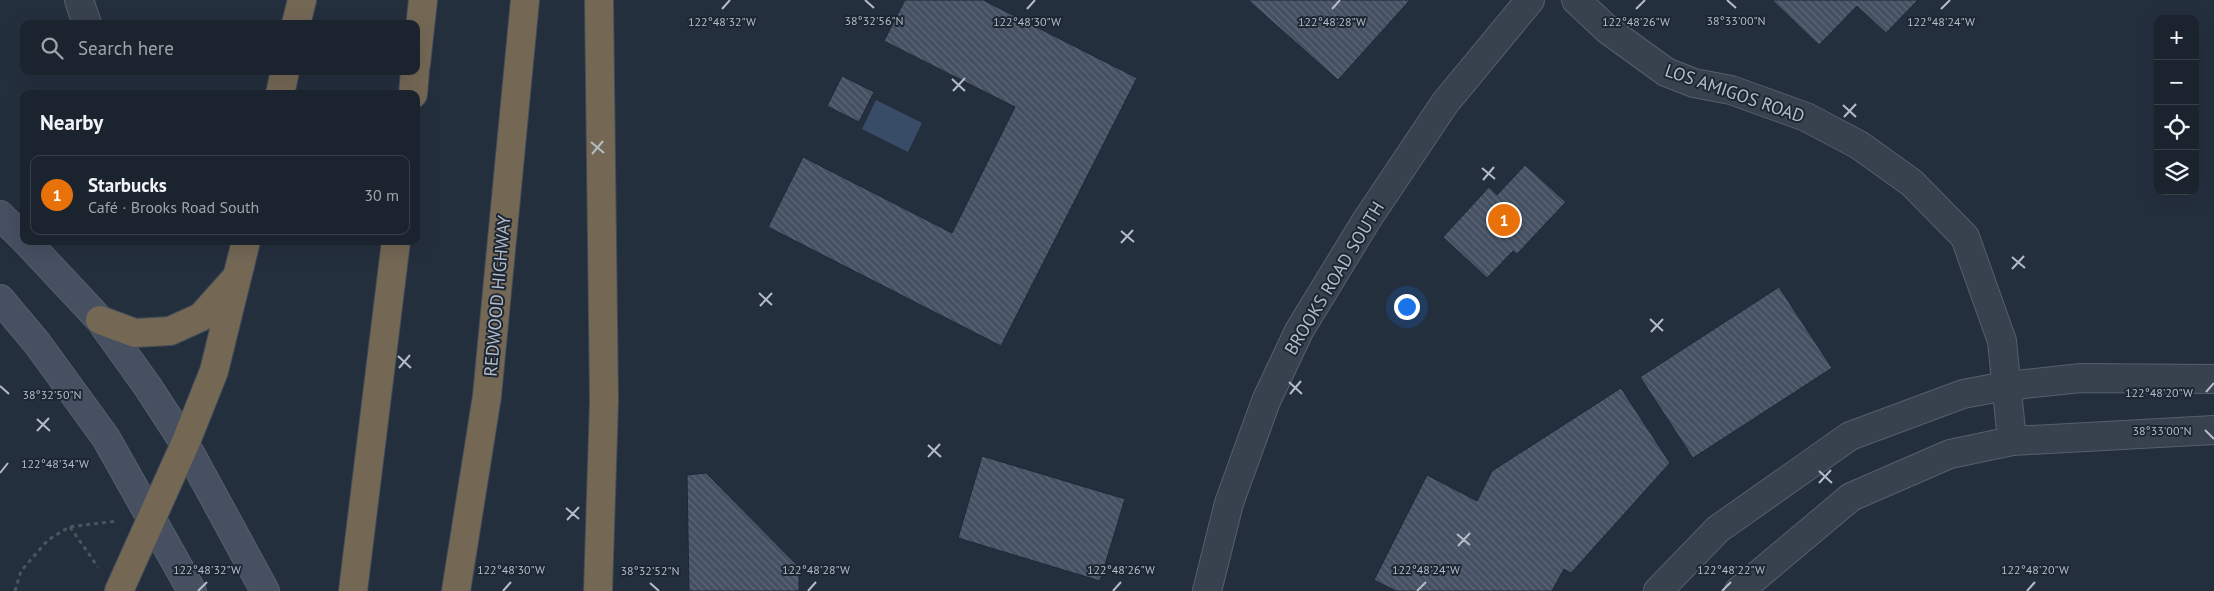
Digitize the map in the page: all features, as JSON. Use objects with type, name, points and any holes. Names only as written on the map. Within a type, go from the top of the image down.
[{"type":"highway","points":[[297,20],[302,0]]},
{"type":"highway","points":[[420,27],[423,0]]},
{"type":"highway","name":"REDWOOD HIGHWAY","points":[[456,591],[487,396],[525,0]]},
{"type":"highway","points":[[598,591],[604,401],[599,0]]},
{"type":"highway","points":[[281,90],[284,75]]},
{"type":"highway","points":[[414,90],[415,75]]},
{"type":"highway","points":[[112,583],[152,518],[185,444],[214,371],[245,245]]},
{"type":"highway","points":[[354,581],[396,245]]},
{"type":"highway","points":[[100,320],[135,333],[170,331],[201,318],[238,276]]},
{"type":"main road","points":[[0,215],[20,235]]},
{"type":"main road","points":[[30,245],[100,320],[148,387],[185,444],[265,591]]},
{"type":"main road","points":[[0,299],[37,343],[106,438],[192,591]]},
{"type":"street","points":[[79,0],[86,20]]},
{"type":"street","name":"BROOKS ROAD SOUTH","points":[[1207,591],[1229,503],[1266,401],[1299,331],[1366,220],[1445,103],[1530,0]]},
{"type":"street","name":"LOS AMIGOS ROAD","points":[[1576,0],[1608,30],[1666,72],[1694,83],[1731,90],[1806,117],[1860,146],[1912,183],[1964,236],[2002,341],[2012,441]]},
{"type":"street","points":[[1658,591],[1718,529],[1850,436],[1963,394],[2006,386],[2081,378],[2214,379]]},
{"type":"street","points":[[1739,591],[1851,497],[1950,454],[2012,441],[2214,430]]},
{"type":"path","points":[[15,591],[21,571],[48,540],[69,526],[152,518]]},
{"type":"path","points":[[69,526],[112,583]]},
{"type":"water","points":[[876,100],[922,123],[908,152],[862,129]]},
{"type":"building","points":[[905,0],[983,0],[1137,78],[1001,346],[768,227],[803,157],[952,233],[1015,107],[884,41]]},
{"type":"building","points":[[1248,0],[1410,0],[1338,80]]},
{"type":"building","points":[[1772,0],[1918,0],[1886,33],[1857,6],[1819,45]]},
{"type":"building","points":[[842,76],[874,92],[859,122],[827,106]]},
{"type":"building","points":[[1525,165],[1566,202],[1517,254],[1513,251],[1487,278],[1443,237],[1489,187],[1497,195]]},
{"type":"building","points":[[1779,287],[1832,368],[1693,458],[1640,377]]},
{"type":"building","points":[[1621,388],[1670,463],[1571,573],[1564,569],[1552,591],[1396,591],[1374,580],[1427,475],[1477,501],[1492,471]]},
{"type":"building","points":[[982,456],[1125,499],[1100,581],[958,538]]},
{"type":"building","points":[[706,473],[799,567],[799,591],[689,591],[687,475]]},
{"type":"place","name":"Starbucks","points":[[1504,220]]}]
